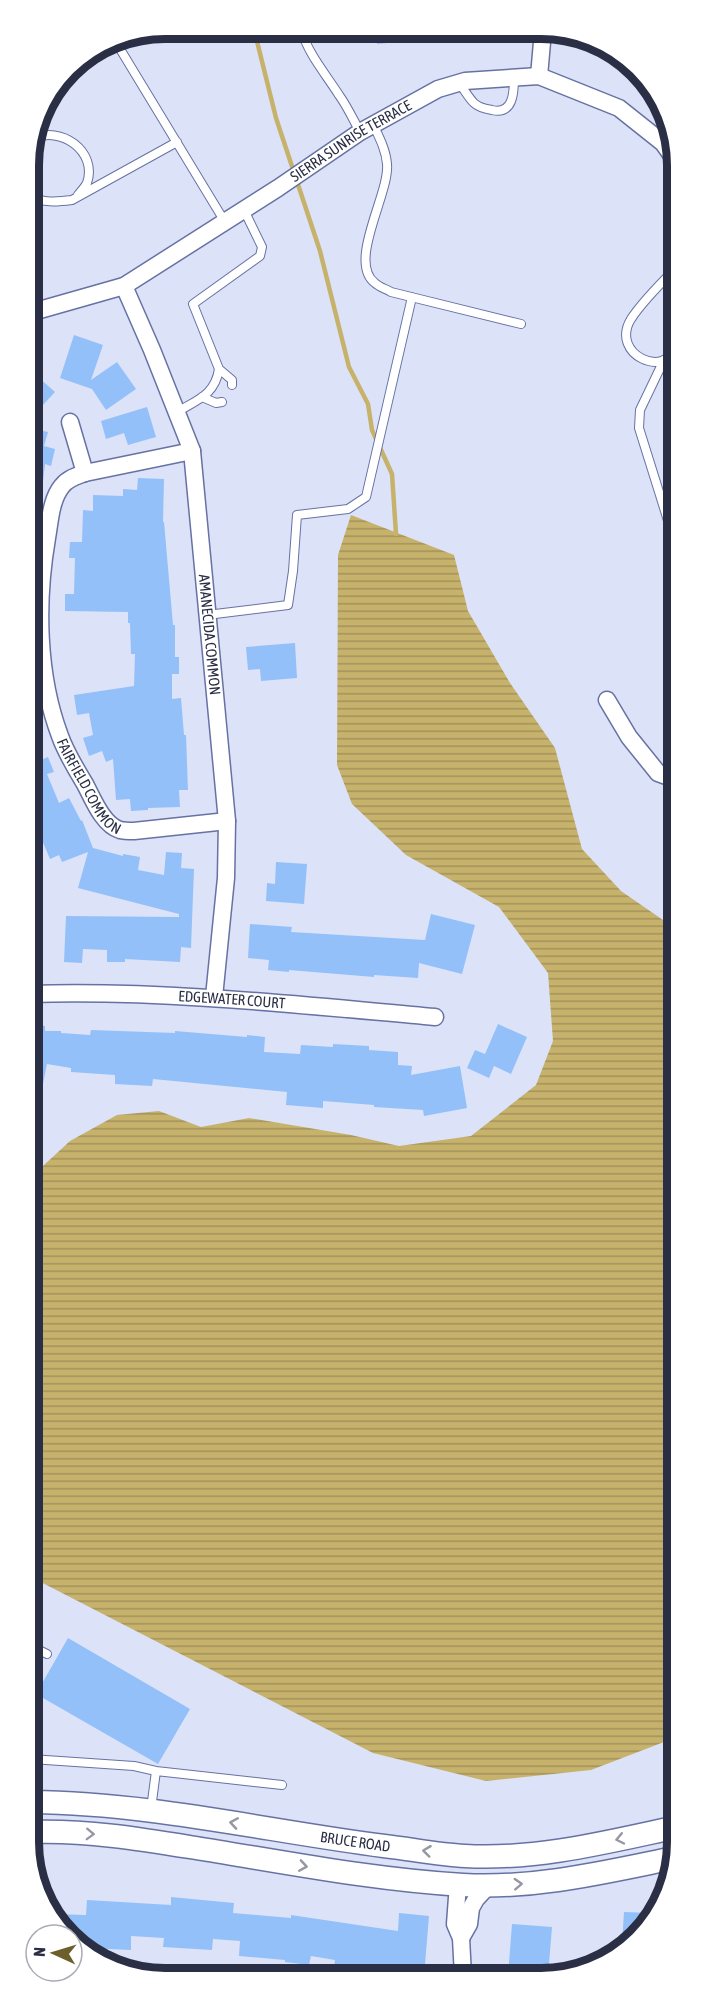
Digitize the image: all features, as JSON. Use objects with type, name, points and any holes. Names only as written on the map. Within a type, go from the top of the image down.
[{"type":"main road","name":"BRUCE ROAD","points":[[39,1803],[151,1810],[363,1843],[464,1856],[513,1856],[577,1848],[667,1829]]},
{"type":"main road","points":[[39,1832],[98,1834],[364,1875],[458,1884],[520,1884],[578,1878],[666,1860]]},
{"type":"main road","points":[[458,1884],[462,1874],[474,1868],[554,1864],[567,1860],[577,1848]]},
{"type":"street","points":[[539,76],[542,39]]},
{"type":"street","name":"SIERRA SUNRISE TERRACE","points":[[39,310],[124,286],[367,128],[438,89],[459,83],[539,76],[619,108],[664,135]]},
{"type":"street","name":"AMANECIDA COMMON","points":[[124,286],[192,451],[227,821],[226,878],[214,997]]},
{"type":"street","points":[[70,422],[86,473]]},
{"type":"street","name":"FAIRFIELD COMMON","points":[[192,451],[86,473],[69,479],[61,487],[54,501],[40,582],[45,676],[50,708],[60,739],[98,808],[109,823],[119,830],[134,831],[227,821]]},
{"type":"street","points":[[607,700],[629,737],[658,773],[667,776]]},
{"type":"street","name":"EDGEWATER COURT","points":[[39,994],[93,992],[214,997],[435,1017]]},
{"type":"street","points":[[458,1884],[455,1924],[461,1938],[463,1968]]},
{"type":"street","points":[[461,1938],[469,1924],[471,1908],[489,1885]]},
{"type":"lane","points":[[304,39],[317,64],[340,96],[384,149],[388,165],[385,185],[368,240],[364,264],[373,282],[391,292],[521,324]]},
{"type":"lane","points":[[120,48],[225,222]]},
{"type":"lane","points":[[459,83],[475,104],[487,110],[500,112],[507,109],[514,95],[514,78]]},
{"type":"lane","points":[[43,134],[62,136],[77,144],[87,160],[86,184],[76,197]]},
{"type":"lane","points":[[39,201],[53,203],[72,200],[177,142]]},
{"type":"lane","points":[[177,412],[210,393],[218,379],[219,369],[193,304],[260,256],[262,247],[244,210]]},
{"type":"lane","points":[[664,360],[651,363],[638,358],[630,348],[626,334],[631,319],[667,277]]},
{"type":"lane","points":[[207,615],[288,605],[297,515],[348,509],[366,497],[412,297]]},
{"type":"lane","points":[[667,357],[640,410],[639,428],[667,517]]},
{"type":"lane","points":[[219,369],[232,380],[232,385]]},
{"type":"lane","points":[[202,398],[216,403],[222,402]]},
{"type":"lane","points":[[39,1650],[47,1654]]},
{"type":"lane","points":[[39,1760],[134,1766],[156,1771],[282,1785]]},
{"type":"lane","points":[[151,1810],[156,1771]]},
{"type":"shaded area","points":[[351,515],[454,555],[468,611],[510,683],[555,748],[582,849],[621,891],[667,923],[667,1741],[591,1770],[486,1781],[373,1753],[39,1581],[39,1170],[70,1141],[117,1115],[159,1111],[201,1127],[249,1118],[351,1135],[399,1146],[471,1136],[536,1085],[553,1041],[548,973],[499,907],[406,855],[352,804],[337,765],[338,555]]},
{"type":"building","points":[[376,39],[431,39],[377,44]]},
{"type":"building","points":[[74,335],[103,345],[91,380],[117,362],[136,389],[106,410],[92,389],[60,378]]},
{"type":"building","points":[[39,378],[55,392],[39,409]]},
{"type":"building","points":[[147,407],[156,437],[128,445],[124,433],[106,439],[101,421]]},
{"type":"building","points":[[39,430],[48,432],[44,446],[55,449],[51,466],[45,464],[39,516]]},
{"type":"building","points":[[138,478],[164,479],[163,522],[173,625],[175,625],[175,657],[179,657],[179,674],[172,674],[172,699],[181,698],[184,735],[186,735],[188,790],[179,790],[180,807],[131,811],[130,799],[116,800],[113,759],[106,762],[102,751],[89,756],[83,738],[93,735],[89,713],[77,715],[74,695],[134,686],[135,654],[131,654],[128,612],[65,611],[65,594],[74,594],[75,558],[69,558],[70,542],[82,542],[83,510],[93,511],[93,495],[123,496],[123,489],[137,490]]},
{"type":"building","points":[[295,643],[297,678],[261,681],[260,669],[248,670],[246,647]]},
{"type":"building","points":[[39,753],[41,760],[48,757],[54,772],[47,774],[59,803],[69,798],[82,820],[93,848],[123,856],[123,854],[140,857],[138,870],[164,875],[166,852],[182,853],[181,868],[194,869],[191,948],[181,947],[180,962],[125,959],[125,962],[107,962],[107,950],[83,949],[82,963],[64,962],[66,916],[179,917],[179,914],[78,888],[88,852],[62,862],[59,855],[50,859],[39,833]]},
{"type":"building","points":[[276,862],[307,864],[304,904],[266,901],[267,883],[275,884]]},
{"type":"building","points":[[431,914],[475,925],[462,974],[419,963],[418,978],[289,970],[289,972],[268,970],[269,960],[248,958],[250,924],[292,927],[291,932],[425,940]]},
{"type":"building","points":[[39,926],[40,926],[42,966],[39,966]]},
{"type":"building","points":[[498,1024],[527,1037],[511,1074],[494,1066],[489,1078],[467,1068],[475,1050],[485,1054]]},
{"type":"building","points":[[39,1025],[45,1026],[45,1031],[90,1035],[91,1030],[175,1033],[175,1031],[265,1037],[264,1052],[300,1054],[301,1045],[369,1046],[369,1050],[398,1052],[398,1065],[412,1066],[411,1075],[460,1066],[467,1108],[424,1116],[423,1110],[374,1107],[374,1105],[323,1101],[323,1108],[286,1105],[287,1092],[153,1079],[152,1086],[115,1084],[115,1075],[71,1072],[71,1068],[47,1064],[39,1103]]},
{"type":"building","points":[[68,1638],[190,1709],[158,1764],[39,1696],[39,1689]]},
{"type":"building","points":[[171,1897],[234,1903],[233,1913],[291,1918],[291,1915],[398,1931],[399,1913],[429,1916],[425,1968],[349,1968],[334,1966],[335,1960],[311,1956],[309,1965],[285,1962],[285,1960],[239,1956],[240,1941],[213,1939],[212,1950],[163,1947],[164,1938],[131,1936],[131,1950],[98,1949],[84,1939],[84,1923],[69,1923],[62,1914],[86,1915],[87,1900],[171,1905]]},
{"type":"building","points":[[624,1912],[645,1913],[636,1925],[622,1938]]},
{"type":"building","points":[[512,1924],[552,1927],[549,1968],[509,1968]]},
{"type":"waterway","points":[[256,39],[276,118],[320,251],[349,367],[368,404],[372,430],[392,474],[396,534]]}]
